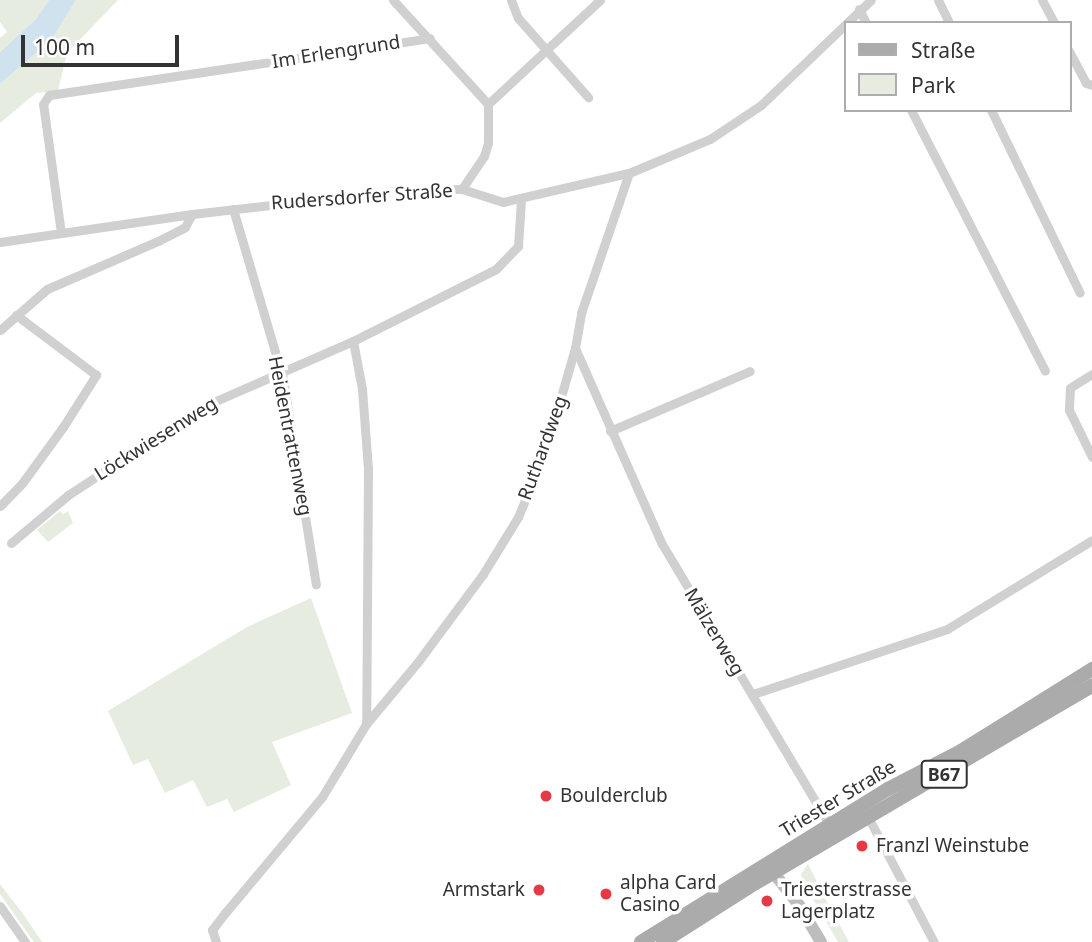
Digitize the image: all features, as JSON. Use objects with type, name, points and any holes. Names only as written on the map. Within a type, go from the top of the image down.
[{"type":"main road","name":"Triester Straße","points":[[663,942],[830,826],[896,785],[961,751],[1092,669]]},
{"type":"main road","name":"Triester Straße","points":[[641,942],[868,817],[1092,686]]},
{"type":"main road","points":[[770,869],[799,905],[821,942]]},
{"type":"street","points":[[393,0],[488,104],[488,143],[484,156],[462,189]]},
{"type":"street","points":[[511,0],[518,18],[588,97]]},
{"type":"street","name":"Rudersdorfer Straße","points":[[847,21],[871,0]]},
{"type":"street","points":[[938,0],[948,21]]},
{"type":"street","points":[[1042,0],[1054,21]]},
{"type":"street","points":[[488,104],[597,3]]},
{"type":"street","points":[[859,9],[865,21]]},
{"type":"street","name":"Rudersdorfer Straße","points":[[0,242],[192,214],[381,191],[433,187],[462,189],[494,201],[521,199],[629,173],[710,139],[761,105],[844,24]]},
{"type":"street","name":"Im Erlengrund","points":[[61,233],[43,104],[49,95],[430,38]]},
{"type":"street","points":[[1071,55],[1086,83],[1092,85]]},
{"type":"street","points":[[912,112],[1045,370]]},
{"type":"street","points":[[992,112],[1080,293]]},
{"type":"street","name":"Ruthardweg","points":[[216,942],[212,930],[322,797],[366,724],[417,663],[484,574],[517,517],[541,462],[575,348],[581,313],[629,173]]},
{"type":"street","name":"Löckwiesenweg","points":[[11,543],[68,495],[161,431],[202,407],[281,370],[353,341],[496,269],[518,246],[521,199]]},
{"type":"street","name":"Heidentrattenweg","points":[[233,209],[281,370],[316,584]]},
{"type":"street","points":[[0,330],[47,289],[135,253],[186,227],[192,214]]},
{"type":"street","points":[[0,506],[23,482],[63,428],[96,374],[16,315]]},
{"type":"street","points":[[353,341],[362,389],[368,468],[366,724]]},
{"type":"street","name":"Mälzerweg","points":[[575,348],[662,544],[830,826]]},
{"type":"street","points":[[610,431],[750,371]]},
{"type":"street","points":[[1092,374],[1070,388],[1069,410],[1092,457]]},
{"type":"street","points":[[753,694],[947,629],[1092,540]]},
{"type":"street","points":[[868,817],[934,942]]},
{"type":"street","points":[[0,906],[25,942]]},
{"type":"green space","points":[[0,0],[49,0],[36,19],[0,52],[0,38],[7,32],[0,22]]},
{"type":"green space","points":[[76,0],[118,0],[67,53],[58,91],[36,93],[0,123],[0,84],[52,39]]},
{"type":"green space","points":[[60,511],[63,514],[68,511],[73,523],[48,542],[37,530]]},
{"type":"green space","points":[[311,598],[352,713],[272,742],[291,785],[234,812],[227,799],[207,807],[193,780],[165,793],[148,759],[133,765],[108,711],[247,627]]},
{"type":"green space","points":[[808,864],[849,942],[838,942],[802,880],[801,874]]},
{"type":"green space","points":[[0,884],[42,942],[34,942],[0,894]]},
{"type":"water","points":[[49,0],[76,0],[52,39],[0,84],[0,52],[36,19]]},
{"type":"place","name":"Boulderclub","points":[[546,796]]},
{"type":"place","name":"Franzl Weinstube","points":[[862,846]]},
{"type":"place","name":"Armstark","points":[[539,890]]},
{"type":"place","name":"alpha Card Casino","points":[[606,894]]},
{"type":"place","name":"Triesterstrasse Lagerplatz","points":[[767,901]]}]
